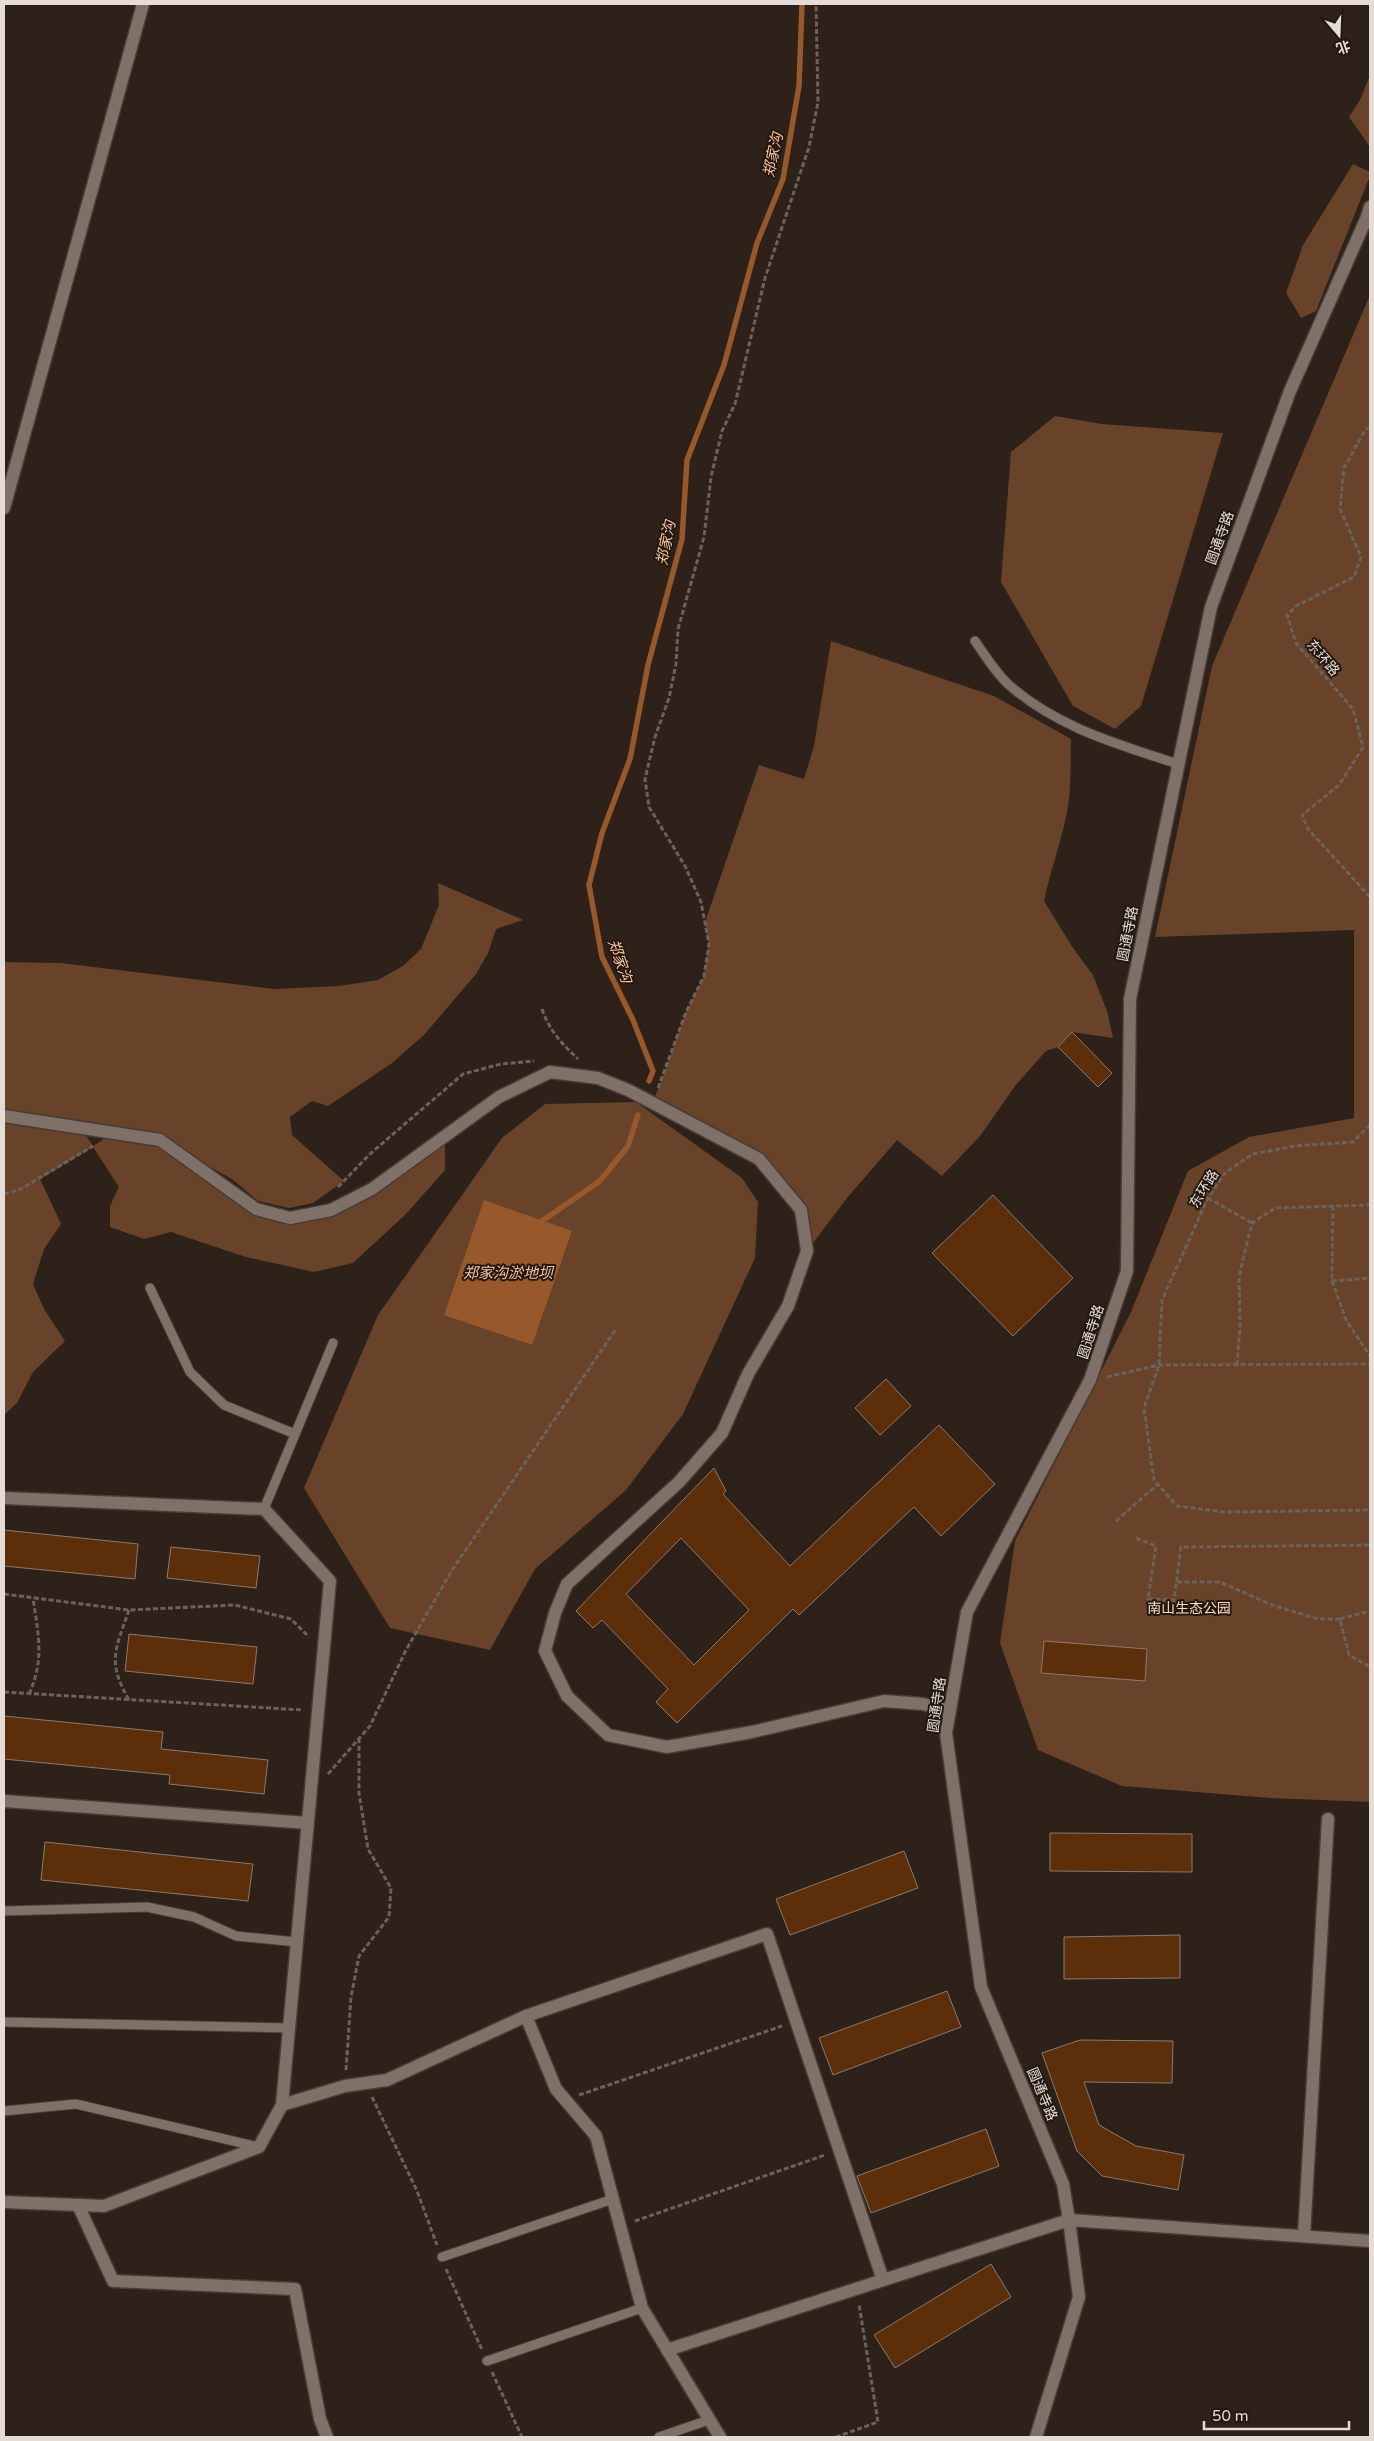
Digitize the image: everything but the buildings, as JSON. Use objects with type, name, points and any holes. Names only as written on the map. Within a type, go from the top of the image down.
[{"type":"street","points":[[4,508],[142,4]]},
{"type":"street","name":"圆通寺路","points":[[1036,2437],[1079,2297],[1063,2184],[981,1988],[946,1733],[967,1612],[1090,1380],[1127,1271],[1130,999],[1211,607],[1290,391],[1369,212]]},
{"type":"street","points":[[4,1116],[160,1140],[256,1210],[290,1218],[331,1210],[372,1189],[499,1097],[550,1072],[598,1078],[653,1103],[759,1159],[801,1210],[807,1251],[788,1306],[748,1374],[722,1432],[679,1482],[567,1584],[555,1613],[545,1651],[567,1696],[608,1735],[667,1747],[752,1732],[884,1702],[923,1704],[950,1711]]},
{"type":"street","points":[[4,1498],[264,1509],[330,1581],[282,2105],[259,2147],[104,2206],[4,2202]]},
{"type":"street","points":[[4,1801],[308,1824]]},
{"type":"street","points":[[1304,2236],[1328,1819]]},
{"type":"street","points":[[282,2105],[345,2086],[387,2080],[526,2016],[767,1934],[883,2280]]},
{"type":"street","points":[[526,2016],[556,2089],[596,2136],[642,2308],[720,2437]]},
{"type":"street","points":[[78,2205],[113,2280],[295,2289],[320,2418],[326,2437]]},
{"type":"street","points":[[667,2350],[1069,2220],[1370,2241]]},
{"type":"lane","points":[[975,641],[1007,683],[1050,716],[1099,738],[1178,764]]},
{"type":"lane","points":[[150,1288],[190,1372],[224,1405],[295,1434]]},
{"type":"lane","points":[[264,1509],[333,1343]]},
{"type":"lane","points":[[4,1911],[148,1907],[194,1917],[236,1936],[297,1942]]},
{"type":"lane","points":[[4,2022],[289,2028]]},
{"type":"lane","points":[[4,2111],[76,2104],[259,2147]]},
{"type":"lane","points":[[442,2257],[613,2199]]},
{"type":"lane","points":[[487,2361],[642,2308]]},
{"type":"lane","points":[[659,2437],[709,2420]]},
{"type":"path","points":[[653,1103],[686,1012],[704,976],[710,944],[701,902],[685,866],[649,807],[644,779],[655,737],[669,698],[676,664],[678,629],[704,537],[711,476],[722,431],[735,404],[765,278],[809,147],[818,102],[815,50],[816,4]]},
{"type":"path","name":"东环路","points":[[1370,427],[1365,430],[1344,468],[1340,509],[1361,557],[1354,577],[1296,606],[1287,615],[1296,643],[1353,709],[1364,747],[1339,785],[1302,815],[1308,829],[1370,897]]},
{"type":"path","points":[[542,1009],[560,1042],[579,1060],[570,1060]]},
{"type":"path","points":[[317,1212],[371,1153],[463,1074],[501,1064],[543,1060]]},
{"type":"path","name":"东环路","points":[[1158,1484],[1154,1480],[1144,1408],[1159,1365],[1162,1300],[1208,1198],[1226,1172],[1253,1154],[1295,1146],[1353,1142],[1370,1125]]},
{"type":"path","points":[[4,1194],[21,1189],[64,1166],[113,1133]]},
{"type":"path","points":[[1208,1198],[1252,1222]]},
{"type":"path","points":[[1237,1365],[1240,1325],[1239,1276],[1252,1222],[1275,1208],[1370,1205]]},
{"type":"path","points":[[1332,1206],[1332,1281],[1346,1320],[1370,1356]]},
{"type":"path","points":[[1332,1281],[1370,1278]]},
{"type":"path","points":[[311,1794],[370,1726],[406,1650],[452,1570],[616,1329]]},
{"type":"path","points":[[1090,1380],[1159,1365],[1370,1364]]},
{"type":"path","points":[[1116,1520],[1158,1484],[1177,1506],[1224,1512],[1370,1510]]},
{"type":"path","points":[[1136,1538],[1156,1546],[1148,1599],[1174,1600],[1181,1547],[1370,1545]]},
{"type":"path","points":[[1177,1582],[1220,1582],[1272,1605],[1318,1619],[1340,1619],[1370,1611]]},
{"type":"path","points":[[4,1594],[129,1610],[235,1605],[291,1619],[324,1651]]},
{"type":"path","points":[[29,1694],[38,1674],[39,1643],[33,1598]]},
{"type":"path","points":[[128,1700],[114,1668],[117,1643],[129,1610]]},
{"type":"path","points":[[1340,1619],[1349,1655],[1370,1666]]},
{"type":"path","points":[[4,1692],[319,1711]]},
{"type":"path","points":[[345,2086],[351,1997],[359,1956],[389,1917],[391,1888],[368,1849],[359,1793],[359,1739]]},
{"type":"path","points":[[565,2100],[796,2021]]},
{"type":"path","points":[[620,2226],[840,2150]]},
{"type":"path","points":[[836,2437],[878,2422],[856,2289]]},
{"type":"green space","points":[[1370,75],[1370,147],[1349,117],[1360,100]]},
{"type":"green space","points":[[1353,164],[1370,172],[1370,176],[1316,311],[1301,318],[1286,293],[1303,245]]},
{"type":"green space","name":"南山生态公园","points":[[1370,295],[1370,1802],[1270,1798],[1122,1786],[1038,1750],[1000,1643],[1015,1541],[1131,1312],[1188,1171],[1249,1137],[1354,1118],[1354,930],[1155,937],[1212,666]]},
{"type":"green space","points":[[1055,416],[1102,424],[1223,433],[1141,706],[1115,729],[1073,706],[1001,582],[1011,452]]},
{"type":"green space","points":[[831,641],[994,696],[1071,739],[1068,808],[1044,901],[1073,948],[1093,975],[1107,1011],[1113,1038],[1072,1032],[1058,1047],[1046,1051],[1015,1086],[980,1136],[942,1176],[897,1140],[847,1198],[807,1251],[801,1210],[759,1159],[653,1103],[686,1012],[704,976],[709,944],[705,922],[759,765],[804,779],[814,746]]},
{"type":"green space","points":[[438,883],[523,920],[496,929],[488,953],[476,974],[424,1035],[392,1063],[328,1106],[312,1101],[290,1117],[292,1135],[344,1181],[313,1203],[289,1208],[258,1201],[232,1179],[166,1143],[256,1209],[290,1218],[331,1210],[445,1138],[445,1170],[406,1214],[353,1263],[314,1272],[246,1257],[171,1232],[144,1239],[110,1227],[110,1206],[119,1187],[93,1147],[40,1179],[61,1224],[44,1249],[33,1284],[44,1309],[65,1341],[33,1372],[17,1403],[4,1415],[4,962],[61,963],[274,989],[339,986],[378,980],[403,966],[421,949],[439,905]],"holes":[[[81,1128],[113,1133],[93,1146]]]},
{"type":"green space","points":[[636,1102],[742,1178],[758,1202],[755,1258],[683,1414],[626,1490],[535,1569],[490,1650],[390,1628],[304,1488],[378,1315],[502,1138],[545,1104]]},
{"type":"water","name":"郑家沟淤地坝","points":[[484,1200],[572,1231],[532,1345],[444,1315]]},
{"type":"waterway","name":"郑家沟","points":[[649,1081],[653,1071],[633,1020],[602,957],[589,885],[602,833],[630,759],[648,665],[682,539],[687,460],[724,365],[757,243],[783,179],[799,86],[802,4]]},
{"type":"waterway","name":"郑家沟","points":[[542,1221],[600,1181],[628,1146],[638,1115]]}]
